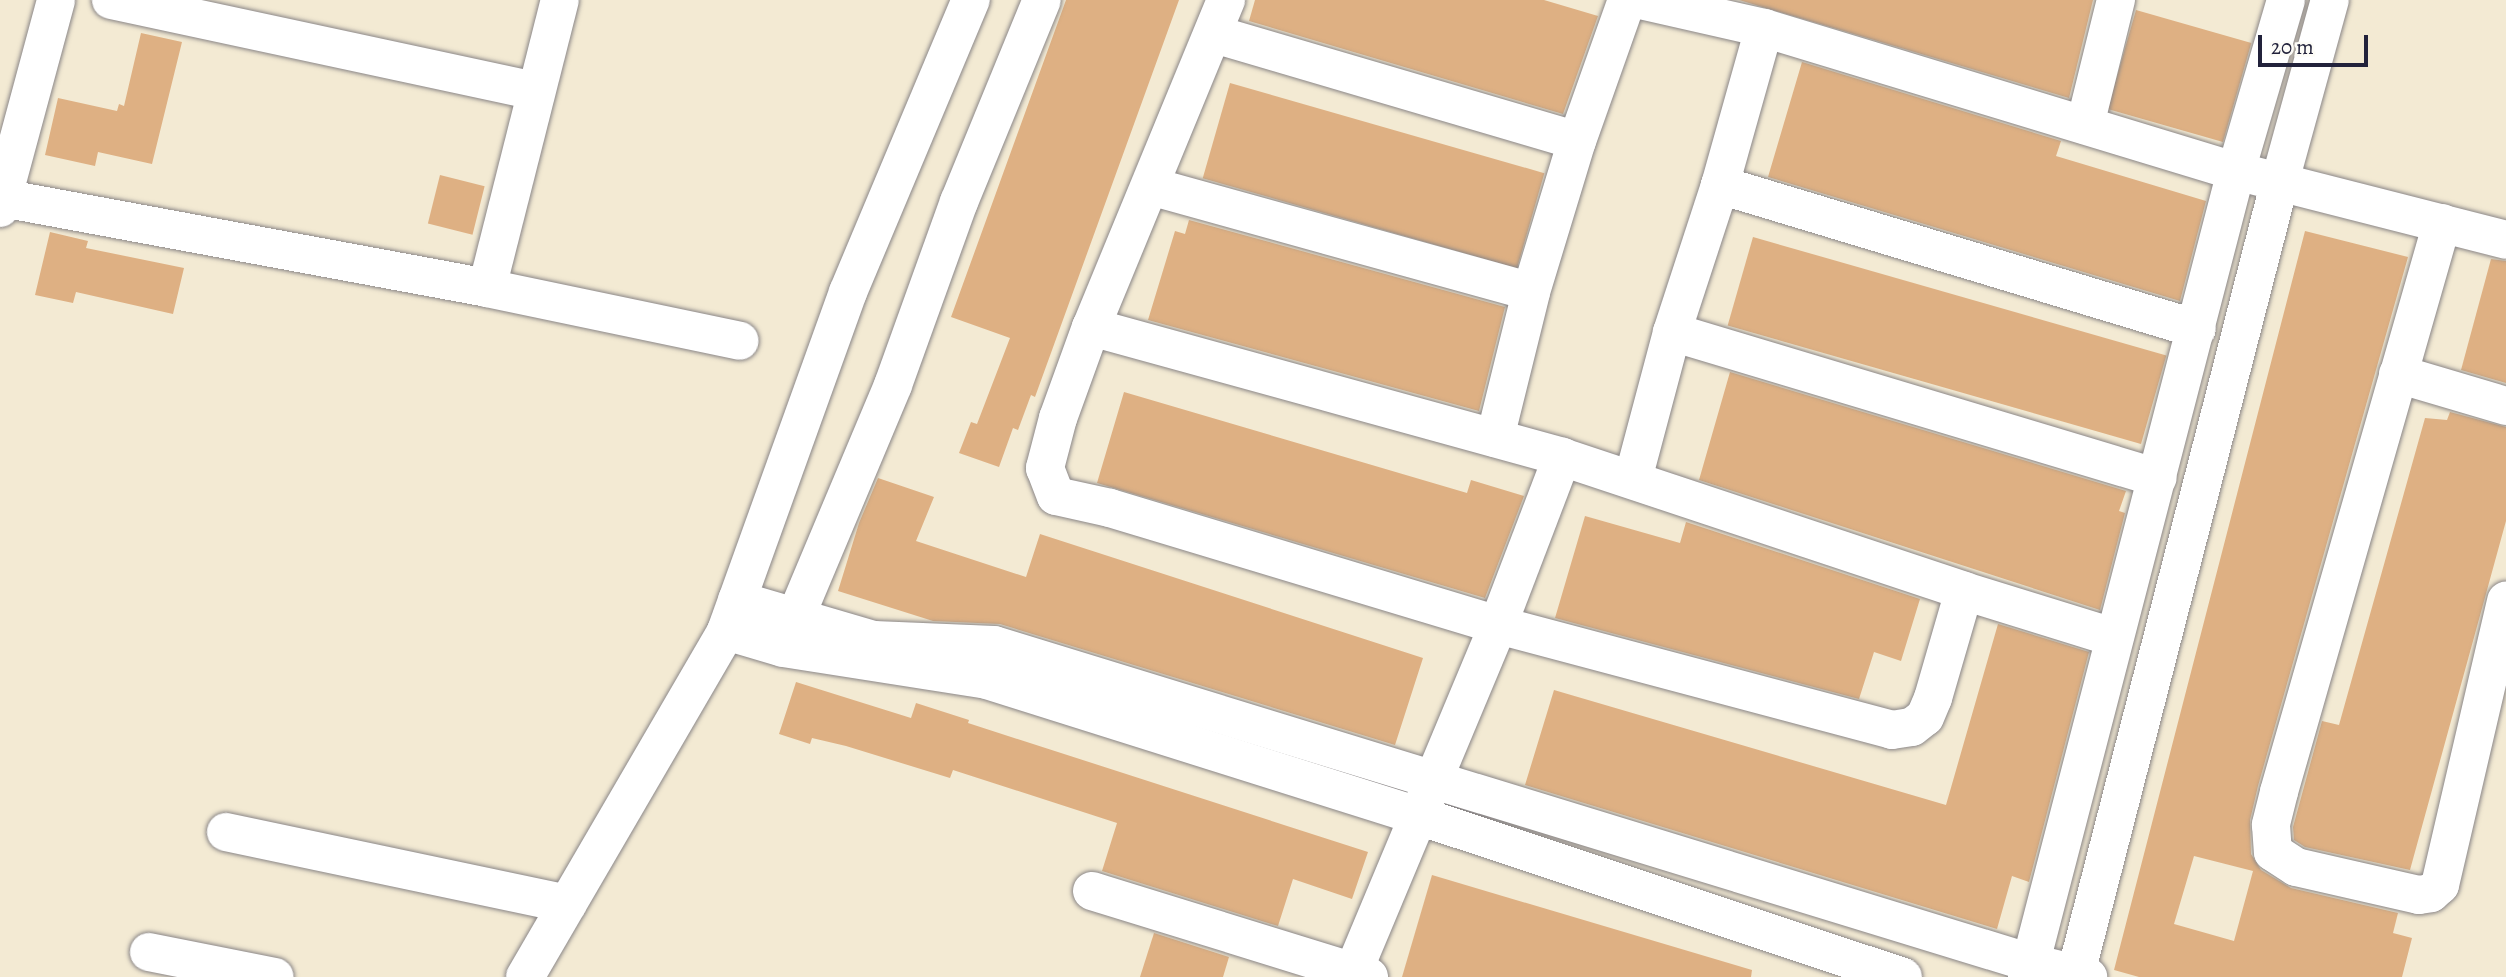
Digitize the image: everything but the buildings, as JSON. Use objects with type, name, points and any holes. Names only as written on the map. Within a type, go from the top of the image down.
[{"type":"street","points":[[56,0],[1,203],[487,288],[740,341]]},
{"type":"street","points":[[111,0],[535,91]]},
{"type":"street","points":[[487,288],[560,0]]},
{"type":"street","points":[[525,977],[731,616],[839,315],[971,0]]},
{"type":"street","points":[[789,633],[893,385],[959,202],[1042,0]]},
{"type":"street","points":[[1495,438],[1531,292],[1577,141],[1627,0]]},
{"type":"street","points":[[1640,0],[1729,10],[1764,28],[2236,171],[2506,240]]},
{"type":"street","points":[[2085,125],[2116,0]]},
{"type":"street","points":[[2029,970],[2113,636],[2158,478],[2236,171],[2286,0]]},
{"type":"street","points":[[731,616],[789,633],[874,640],[991,663],[1435,779],[2029,970],[2080,976],[2280,181],[2330,0]]},
{"type":"street","points":[[1577,141],[1220,17],[1091,327],[1048,451],[1045,468],[1056,496],[1111,508],[1498,625],[1853,717],[1892,730],[1912,727],[1925,717],[1964,591]]},
{"type":"street","points":[[1633,479],[1672,332],[1720,185],[1764,28]]},
{"type":"street","points":[[1720,185],[2197,329]]},
{"type":"street","points":[[1150,186],[1531,292]]},
{"type":"street","points":[[2442,223],[2279,792],[2271,825],[2273,852],[2296,867],[2419,895],[2431,893],[2440,884],[2506,601]]},
{"type":"street","points":[[1091,327],[1562,457],[1964,591],[2113,636]]},
{"type":"street","points":[[1672,332],[2158,478]]},
{"type":"street","points":[[2398,374],[2506,407]]},
{"type":"street","points":[[1092,891],[1358,975],[1562,457]]},
{"type":"street","points":[[991,663],[1419,816],[1903,977]]},
{"type":"street","points":[[226,832],[567,904]]},
{"type":"street","points":[[149,952],[275,977]]}]
